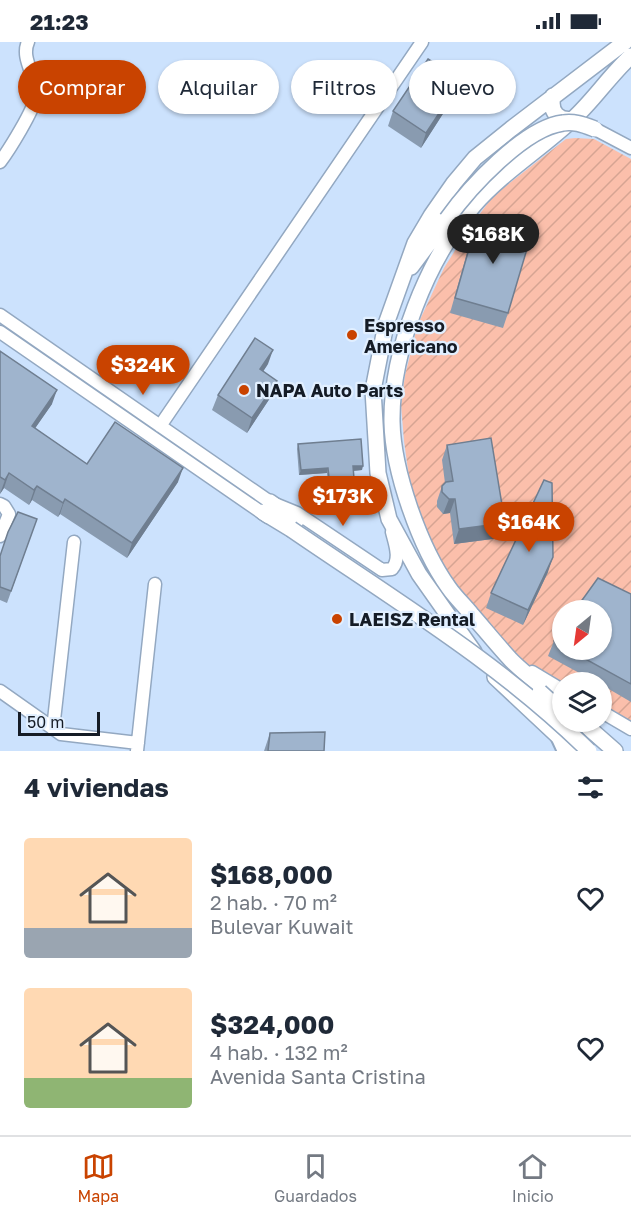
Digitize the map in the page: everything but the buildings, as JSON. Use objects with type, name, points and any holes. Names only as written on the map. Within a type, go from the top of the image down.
[{"type":"main road","points":[[574,751],[563,745],[486,667],[419,574],[389,519],[378,472],[373,390],[386,324],[400,281],[415,243],[454,183],[476,158],[522,120],[625,42]]},
{"type":"main road","points":[[426,281],[453,234],[473,206],[500,179],[574,118],[631,56]]},
{"type":"main road","points":[[553,96],[551,106],[556,115],[564,119],[574,118]]},
{"type":"main road","points":[[522,120],[533,120],[542,127],[545,134],[544,144]]},
{"type":"main road","points":[[400,281],[444,223],[492,168],[532,135],[564,122],[575,122],[595,129]]},
{"type":"main road","points":[[444,223],[426,281],[406,333],[394,380],[392,424],[397,456],[409,506],[433,562],[449,589],[512,661],[552,695]]},
{"type":"main road","points":[[266,507],[493,656],[552,703]]},
{"type":"main road","points":[[294,525],[526,693],[589,751]]},
{"type":"main road","points":[[584,732],[606,751]]},
{"type":"main road","points":[[593,732],[615,751]]},
{"type":"street","points":[[0,162],[33,106],[36,95],[25,50],[28,42]]},
{"type":"street","points":[[160,426],[422,42]]},
{"type":"street","points":[[595,129],[631,148]]},
{"type":"street","points":[[0,315],[160,426],[266,507],[286,534],[486,667]]},
{"type":"street","points":[[0,332],[266,507],[297,513],[373,566],[385,571],[392,569],[397,561],[389,519]]},
{"type":"street","points":[[0,504],[9,514],[0,536]]},
{"type":"street","points":[[53,729],[74,542]]},
{"type":"street","points":[[0,692],[61,734],[137,747],[155,584]]},
{"type":"street","points":[[512,661],[552,684]]},
{"type":"street","points":[[612,718],[631,729]]},
{"type":"shaded area","points":[[566,139],[594,139],[631,159],[631,725],[612,714],[612,672],[552,672],[552,680],[515,658],[456,587],[430,544],[411,492],[401,405],[405,375],[418,324],[444,268],[493,196]]},
{"type":"place","name":"Espresso Americano","points":[[352,335]]},
{"type":"place","name":"NAPA Auto Parts","points":[[244,390]]},
{"type":"place","name":"LAEISZ Rental","points":[[337,619]]}]
